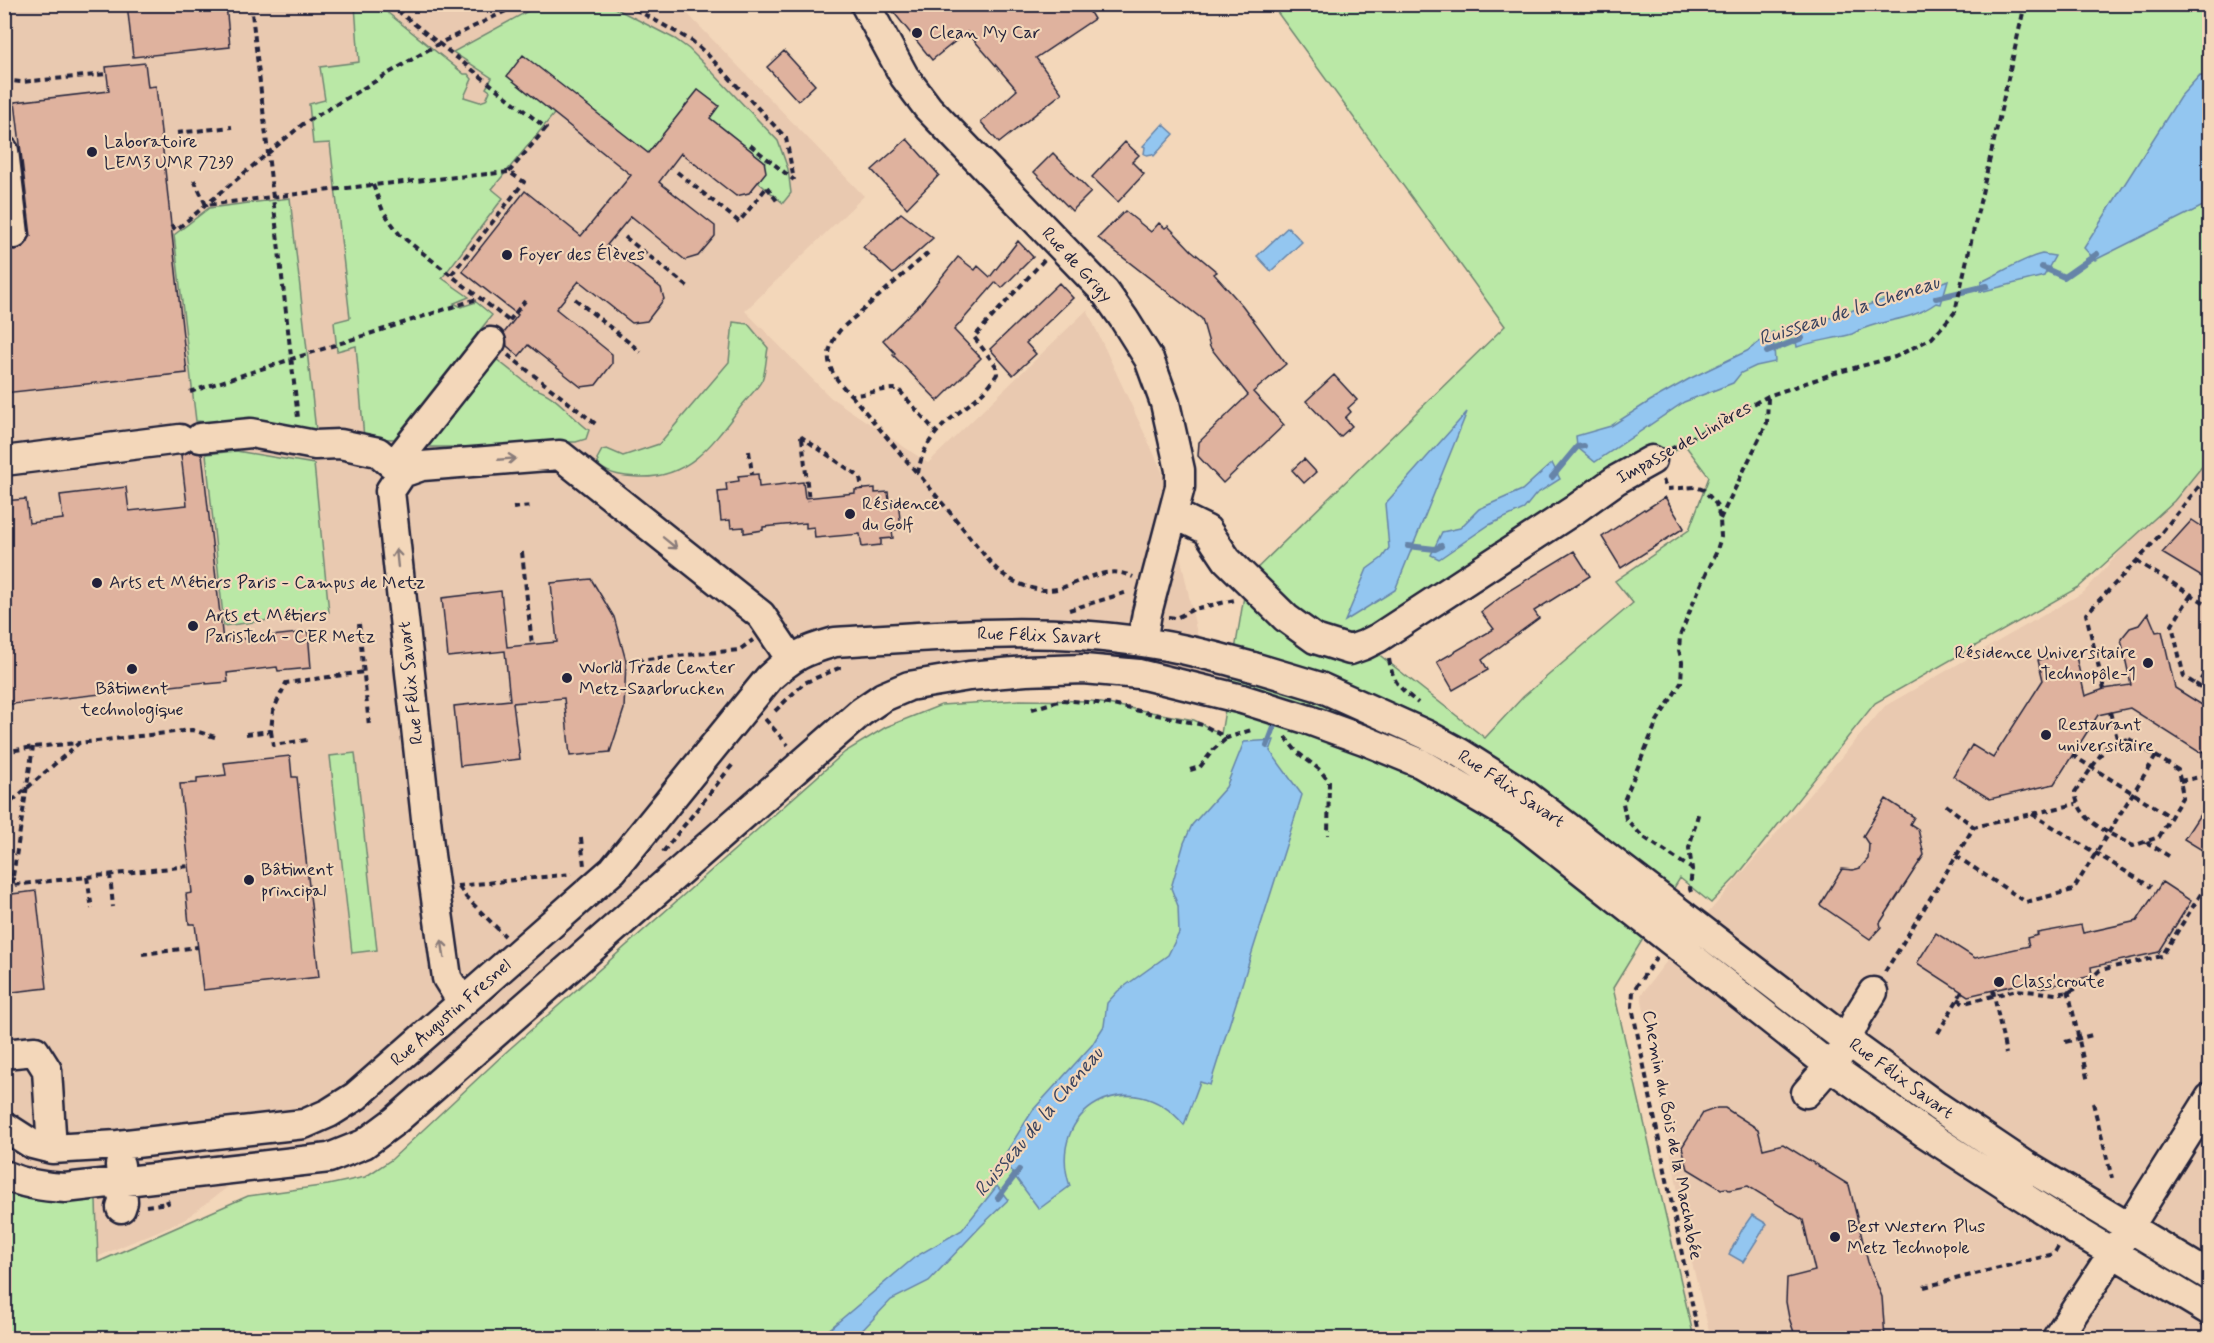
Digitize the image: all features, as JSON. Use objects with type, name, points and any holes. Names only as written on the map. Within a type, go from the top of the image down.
[{"type":"street","name":"Rue de Grigy","points":[[865,4],[904,76],[928,108],[1105,292],[1149,359],[1165,403],[1180,470],[1180,487],[1154,584],[1142,642]]},
{"type":"street","points":[[4,151],[14,234]]},
{"type":"street","name":"Rue Félix Savart","points":[[462,1002],[447,978],[446,886],[390,491],[398,469],[500,331]]},
{"type":"street","points":[[4,461],[190,438],[251,434],[315,445],[340,444],[378,452],[398,469],[560,455],[761,615],[790,658]]},
{"type":"street","name":"Impasse de Linières","points":[[1174,514],[1207,531],[1227,560],[1286,618],[1315,639],[1350,650],[1378,638],[1616,480],[1652,460]]},
{"type":"street","name":"Rue Félix Savart","points":[[790,658],[812,648],[835,642],[985,633],[1061,634],[1142,642],[1197,652],[1320,687],[1427,735],[1526,795],[1846,1040],[1937,1106],[2005,1152],[2210,1276]]},
{"type":"street","name":"Rue Augustin Fresnel","points":[[4,1126],[32,1144],[52,1149],[118,1145],[304,1124],[329,1113],[356,1096],[521,951],[590,879],[613,870],[746,704],[790,658]]},
{"type":"street","points":[[4,1175],[19,1182],[41,1187],[121,1195],[329,1158],[364,1144],[395,1121],[861,712],[883,697],[909,686],[969,676],[1084,669],[1139,674],[1242,699],[1309,720],[1365,740],[1420,764],[1485,800],[1519,821],[1831,1067],[1925,1133],[2210,1311]]},
{"type":"street","points":[[1806,1093],[1840,1054],[1873,992]]},
{"type":"street","points":[[4,1054],[35,1051],[47,1070],[52,1149]]},
{"type":"street","points":[[2057,1338],[2114,1253],[2210,1098]]},
{"type":"street","points":[[118,1145],[121,1195]]},
{"type":"path","points":[[251,4],[300,443]]},
{"type":"path","points":[[389,4],[546,128],[509,172]]},
{"type":"path","points":[[171,225],[176,230],[303,123],[438,44],[520,4]]},
{"type":"path","points":[[626,4],[692,41],[708,55],[786,138],[794,180],[750,145]]},
{"type":"path","name":"Impasse de Linières","points":[[1652,460],[1722,419],[1768,396],[1835,373],[1895,357],[1932,338],[1955,312],[2025,4]]},
{"type":"path","points":[[4,80],[21,82],[107,74]]},
{"type":"path","points":[[177,133],[232,127]]},
{"type":"path","points":[[207,205],[372,185],[509,172],[524,183],[451,275]]},
{"type":"path","points":[[677,172],[739,222],[765,188],[777,201]]},
{"type":"path","points":[[194,180],[207,205]]},
{"type":"path","points":[[372,185],[383,211],[400,235],[480,298],[500,331],[597,425]]},
{"type":"path","points":[[626,237],[691,289]]},
{"type":"path","points":[[918,473],[920,459],[927,443],[944,423],[990,387],[997,374],[996,366],[974,337],[1059,244]]},
{"type":"path","points":[[928,254],[841,329],[830,342],[828,353],[830,366],[843,386],[999,571],[1022,586],[1042,590],[1062,588],[1107,572],[1123,572],[1154,584]]},
{"type":"path","points":[[190,392],[480,298]]},
{"type":"path","points":[[575,300],[641,352]]},
{"type":"path","points":[[500,331],[525,301]]},
{"type":"path","points":[[851,395],[863,395],[884,388],[898,389],[936,432]]},
{"type":"path","points":[[1720,519],[1767,423],[1768,396]]},
{"type":"path","points":[[809,501],[801,437],[860,477],[862,489]]},
{"type":"path","points":[[749,451],[752,474]]},
{"type":"path","points":[[1652,460],[1667,489],[1696,487],[1704,490],[1716,504],[1721,537],[1716,554],[1680,636],[1678,650],[1682,662],[1682,683],[1657,721],[1623,803],[1626,819],[1642,836],[1692,869]]},
{"type":"path","points":[[2104,689],[2086,614],[2136,561],[2210,473]]},
{"type":"path","points":[[513,508],[531,506]]},
{"type":"path","points":[[522,552],[532,645]]},
{"type":"path","points":[[2136,561],[2210,606]]},
{"type":"path","points":[[2191,595],[2172,625],[2184,676],[2210,693]]},
{"type":"path","points":[[1147,614],[1176,618],[1194,609],[1212,604],[1264,597]]},
{"type":"path","points":[[359,624],[369,726]]},
{"type":"path","points":[[616,662],[740,650],[771,628]]},
{"type":"path","points":[[1378,638],[1387,650],[1392,676],[1398,686],[1422,706]]},
{"type":"path","points":[[2198,686],[2210,666]]},
{"type":"path","points":[[308,740],[273,745],[271,731],[273,711],[286,682],[364,672]]},
{"type":"path","points":[[1032,709],[1062,700],[1108,704],[1203,725],[1227,738]]},
{"type":"path","points":[[746,704],[767,721],[804,762]]},
{"type":"path","points":[[2110,712],[2118,742]]},
{"type":"path","points":[[1190,770],[1200,768],[1227,738],[1257,728]]},
{"type":"path","points":[[4,752],[192,730],[214,737]]},
{"type":"path","points":[[246,734],[271,731]]},
{"type":"path","points":[[1282,733],[1297,752],[1320,770],[1329,782],[1328,834]]},
{"type":"path","points":[[2129,739],[2156,756],[2178,770],[2183,796],[2159,837],[2133,846],[2084,817],[2076,804],[2075,792],[2108,744],[2129,739]]},
{"type":"path","points":[[4,808],[79,743]]},
{"type":"path","points":[[13,885],[33,747]]},
{"type":"path","points":[[2072,755],[2171,816]]},
{"type":"path","points":[[1956,856],[2026,903],[2073,890],[2156,756]]},
{"type":"path","points":[[2180,781],[2210,775]]},
{"type":"path","points":[[1873,992],[1974,827],[2076,804]]},
{"type":"path","points":[[1946,806],[1974,827]]},
{"type":"path","points":[[1694,896],[1690,889],[1692,869],[1689,848],[1699,811]]},
{"type":"path","points":[[2032,814],[2151,887]]},
{"type":"path","points":[[446,886],[590,879],[581,838]]},
{"type":"path","points":[[2145,841],[2172,858]]},
{"type":"path","points":[[4,886],[189,866]]},
{"type":"path","points":[[110,874],[113,907]]},
{"type":"path","points":[[4,875],[14,876]]},
{"type":"path","points":[[87,877],[92,909]]},
{"type":"path","points":[[1958,999],[1964,1003],[2017,990],[2056,994],[2068,992],[2083,986],[2100,970],[2162,956],[2209,882]]},
{"type":"path","points":[[446,886],[466,897],[521,951]]},
{"type":"path","name":"Chemin du Bois de la Macchabée","points":[[1670,939],[1633,991],[1632,1007],[1699,1338]]},
{"type":"path","points":[[142,954],[198,947]]},
{"type":"path","points":[[2066,980],[2088,1083]]},
{"type":"path","points":[[1994,990],[2006,1054]]},
{"type":"path","points":[[1938,1033],[1962,992]]},
{"type":"path","points":[[2065,1042],[2092,1035]]},
{"type":"path","points":[[2093,1103],[2112,1178]]},
{"type":"path","points":[[1924,1287],[2054,1254],[2061,1242]]},
{"type":"shaded area","points":[[5,5],[679,5],[864,196],[745,311],[830,397],[928,463],[1087,310],[1162,471],[1213,708],[1107,682],[1006,685],[913,698],[859,731],[380,1151],[335,1172],[285,1175],[233,1183],[184,1220],[5,1296]]},
{"type":"shaded area","points":[[2209,452],[2209,1338],[1711,1338],[1690,1255],[1641,995],[1662,967],[1885,706],[2084,592]]},
{"type":"green space","points":[[355,5],[378,5],[464,74],[468,74],[472,79],[464,97],[480,102],[486,100],[490,91],[486,88],[492,78],[453,52],[539,5],[609,5],[675,39],[689,49],[713,73],[778,141],[788,169],[791,193],[783,203],[758,182],[765,162],[721,127],[707,121],[718,106],[698,90],[648,153],[523,56],[554,114],[492,189],[503,198],[442,278],[469,297],[454,303],[461,307],[476,302],[492,315],[394,439],[364,438],[356,346],[337,351],[334,322],[350,318],[330,143],[313,144],[309,104],[325,100],[320,67],[359,62]]},
{"type":"green space","points":[[1272,5],[2209,5],[2209,458],[2174,501],[2079,587],[1875,703],[1737,876],[1711,903],[1680,878],[1613,988],[1694,1338],[5,1338],[4,1192],[25,1198],[96,1200],[98,1262],[248,1196],[328,1185],[365,1177],[391,1160],[505,1053],[845,752],[886,727],[941,705],[1020,700],[1091,701],[1194,720],[1221,734],[1247,578],[1505,326]],"holes":[[[1685,445],[1709,477],[1689,530],[1615,581],[1633,603],[1523,697],[1485,738],[1372,649],[1617,485]]]},
{"type":"green space","points":[[290,198],[316,431],[196,421],[174,235],[209,208]]},
{"type":"green space","points":[[733,322],[748,324],[768,348],[764,372],[757,387],[708,447],[685,466],[656,476],[622,475],[599,466],[597,459],[602,450],[607,449],[623,456],[659,444],[729,362]]},
{"type":"green space","points":[[491,355],[533,388],[549,395],[563,406],[589,430],[586,439],[576,442],[537,442],[491,447],[418,447]]},
{"type":"green space","points":[[236,451],[314,464],[329,612],[224,626],[206,454]]},
{"type":"green space","points":[[355,753],[377,950],[352,953],[330,756]]},
{"type":"water","points":[[2200,75],[2209,80],[2209,203],[2095,260],[2084,248],[2180,97]]},
{"type":"water","points":[[1163,124],[1174,134],[1154,156],[1144,154],[1145,147],[1143,146]]},
{"type":"water","points":[[1288,227],[1302,242],[1271,271],[1257,256]]},
{"type":"water","points":[[2042,254],[2055,256],[2044,276],[1980,292],[1981,282]]},
{"type":"water","points":[[1948,280],[1941,304],[1936,303],[1919,312],[1863,328],[1852,334],[1797,347],[1794,330],[1883,300],[1906,296]]},
{"type":"water","points":[[1773,332],[1775,362],[1756,366],[1741,373],[1733,383],[1684,402],[1595,462],[1577,447],[1576,436],[1611,426],[1689,379],[1747,351]]},
{"type":"water","points":[[1467,412],[1395,590],[1345,621],[1367,569],[1382,558],[1389,548],[1385,504]]},
{"type":"water","points":[[1552,463],[1560,479],[1536,494],[1524,509],[1489,525],[1439,559],[1431,555],[1442,532],[1460,528],[1479,509],[1522,490]]},
{"type":"water","points":[[1274,740],[1270,751],[1302,795],[1210,1085],[1200,1082],[1184,1125],[1163,1106],[1140,1097],[1118,1096],[1097,1103],[1081,1116],[1069,1135],[1065,1159],[1070,1186],[1039,1209],[1002,1159],[1033,1110],[1092,1045],[1104,1026],[1107,1003],[1118,991],[1168,955],[1179,933],[1178,906],[1171,888],[1184,843],[1192,825],[1226,787],[1244,742]]},
{"type":"water","points":[[997,1186],[1008,1200],[929,1281],[891,1300],[855,1338],[819,1338],[915,1257],[962,1230]]},
{"type":"water","points":[[1752,1215],[1767,1224],[1743,1262],[1729,1254]]},
{"type":"building","points":[[127,4],[226,4],[230,47],[133,57]]},
{"type":"building","points":[[887,4],[1085,4],[1094,19],[1036,58],[1062,93],[999,143],[981,122],[1017,90],[967,32],[932,60]]},
{"type":"building","points":[[784,51],[815,85],[798,101],[767,67]]},
{"type":"building","points":[[523,55],[648,153],[698,90],[719,106],[710,118],[764,161],[766,172],[749,193],[736,196],[681,153],[659,182],[715,226],[715,236],[698,256],[685,260],[631,216],[607,245],[661,288],[664,299],[647,321],[632,323],[579,281],[556,309],[612,354],[612,364],[596,385],[581,387],[528,345],[519,356],[507,346],[504,333],[518,315],[462,271],[525,191],[581,236],[631,175],[507,76]]},
{"type":"building","points":[[145,63],[148,87],[156,86],[187,373],[4,393],[4,247],[15,250],[23,247],[31,236],[15,102],[109,91],[106,67]]},
{"type":"building","points":[[907,139],[939,175],[907,208],[872,170]]},
{"type":"building","points":[[1125,142],[1139,155],[1132,162],[1144,174],[1118,202],[1092,177]]},
{"type":"building","points":[[1053,153],[1091,192],[1072,211],[1034,172]]},
{"type":"building","points":[[1125,211],[1151,232],[1159,223],[1165,228],[1168,226],[1217,272],[1214,274],[1242,305],[1286,364],[1253,392],[1284,425],[1223,483],[1198,456],[1199,442],[1248,395],[1210,347],[1202,319],[1098,238]]},
{"type":"building","points":[[901,213],[933,238],[893,274],[863,247]]},
{"type":"building","points":[[1018,241],[1033,257],[1002,288],[996,282],[954,330],[981,358],[938,401],[893,355],[895,353],[883,340],[920,304],[958,257],[975,270],[978,266],[990,277]]},
{"type":"building","points":[[1059,283],[1073,298],[1026,343],[1036,354],[1013,375],[990,349]]},
{"type":"building","points":[[1334,375],[1357,400],[1348,408],[1351,412],[1345,418],[1352,426],[1340,437],[1306,401]]},
{"type":"building","name":"Arts et Métiers Paris - Campus de Metz","points":[[191,451],[202,454],[223,641],[308,632],[311,668],[278,671],[277,667],[227,673],[228,682],[206,684],[206,682],[4,705],[4,501],[26,499],[29,523],[63,519],[60,495],[126,487],[129,511],[187,505],[181,455]]},
{"type":"building","points":[[1304,459],[1316,472],[1304,483],[1292,470]]},
{"type":"building","points":[[758,474],[759,487],[803,482],[805,498],[855,493],[855,490],[875,488],[875,493],[888,492],[889,500],[898,499],[901,529],[892,530],[893,538],[881,539],[881,545],[862,547],[860,534],[815,538],[814,527],[806,528],[806,523],[763,527],[763,530],[744,533],[744,527],[731,528],[730,520],[721,521],[718,492],[727,491],[726,483],[739,481],[738,476]]},
{"type":"building","points":[[1665,497],[1684,528],[1621,568],[1602,537]]},
{"type":"building","points":[[2192,520],[2210,532],[2210,582],[2162,553]]},
{"type":"building","points":[[1574,551],[1590,576],[1534,611],[1539,618],[1482,660],[1488,670],[1453,690],[1437,662],[1494,629],[1481,612],[1510,590]]},
{"type":"building","name":"World Trade Center Metz-Saarbrucken","points":[[591,579],[614,617],[626,661],[624,709],[610,752],[570,756],[564,698],[513,703],[520,759],[460,766],[454,706],[510,700],[505,651],[448,657],[442,598],[501,591],[507,647],[557,642],[551,583]]},
{"type":"building","points":[[2148,613],[2156,632],[2162,631],[2175,688],[2210,710],[2210,750],[2199,752],[2130,708],[2098,715],[2054,784],[1990,799],[1953,776],[1972,745],[1993,758],[2043,680],[2038,660],[2075,652],[2085,696],[2104,689],[2131,685],[2121,639],[2130,628],[2139,625]]},
{"type":"building","name":"Bâtiment principal","points":[[290,756],[292,777],[297,777],[319,977],[203,990],[195,924],[189,924],[186,894],[192,893],[180,784],[197,783],[197,778],[226,775],[224,763]]},
{"type":"building","points":[[1886,799],[1914,817],[1910,824],[1918,829],[1924,855],[1880,923],[1881,927],[1870,939],[1820,905],[1842,869],[1860,868],[1868,859],[1869,845],[1863,836]]},
{"type":"building","points":[[2210,799],[2210,855],[2184,839]]},
{"type":"building","points":[[2162,882],[2191,901],[2159,952],[2091,967],[2092,976],[2039,988],[2037,980],[1968,996],[1917,963],[1936,933],[1975,958],[2029,946],[2027,938],[2038,935],[2037,933],[2081,925],[2083,933],[2137,921]]},
{"type":"building","points":[[36,891],[47,988],[4,993],[4,895]]},
{"type":"building","name":"Best Western Plus Metz Technopole","points":[[1725,1108],[1758,1129],[1763,1149],[1783,1144],[1849,1185],[1868,1262],[1882,1297],[1885,1338],[1796,1338],[1786,1302],[1787,1278],[1815,1271],[1803,1220],[1748,1186],[1729,1190],[1721,1189],[1688,1169],[1682,1147],[1703,1113]]},
{"type":"waterway","name":"Ruisseau de la Cheneau","points":[[2042,267],[2064,277],[2097,254]]},
{"type":"waterway","name":"Ruisseau de la Cheneau","points":[[1936,298],[1987,286]]},
{"type":"waterway","name":"Ruisseau de la Cheneau","points":[[1767,352],[1802,338]]},
{"type":"waterway","name":"Ruisseau de la Cheneau","points":[[1552,477],[1577,447],[1584,446]]},
{"type":"waterway","name":"Ruisseau de la Cheneau","points":[[1408,546],[1435,549],[1441,546]]},
{"type":"waterway","name":"Ruisseau de la Cheneau","points":[[1267,746],[1275,725]]},
{"type":"waterway","name":"Ruisseau de la Cheneau","points":[[998,1198],[1019,1170]]},
{"type":"place","name":"Clean My Car","points":[[917,33]]},
{"type":"place","name":"Laboratoire LEM3 UMR 7239","points":[[92,152]]},
{"type":"place","name":"Foyer des Élèves","points":[[507,255]]},
{"type":"place","name":"Résidence du Golf","points":[[850,514]]},
{"type":"place","name":"Arts et Métiers Paris - Campus de Metz","points":[[97,583]]},
{"type":"place","name":"Arts et Métiers ParisTech - CER Metz","points":[[193,626]]},
{"type":"place","name":"Résidence Universitaire Technopôle-1","points":[[2148,663]]},
{"type":"place","name":"Bâtiment technologique","points":[[132,669]]},
{"type":"place","name":"World Trade Center Metz-Saarbrucken","points":[[567,678]]},
{"type":"place","name":"Restaurant universitaire","points":[[2046,735]]},
{"type":"place","name":"Bâtiment principal","points":[[249,880]]},
{"type":"place","name":"Class'croute","points":[[1999,982]]},
{"type":"place","name":"Best Western Plus Metz Technopole","points":[[1835,1237]]}]
